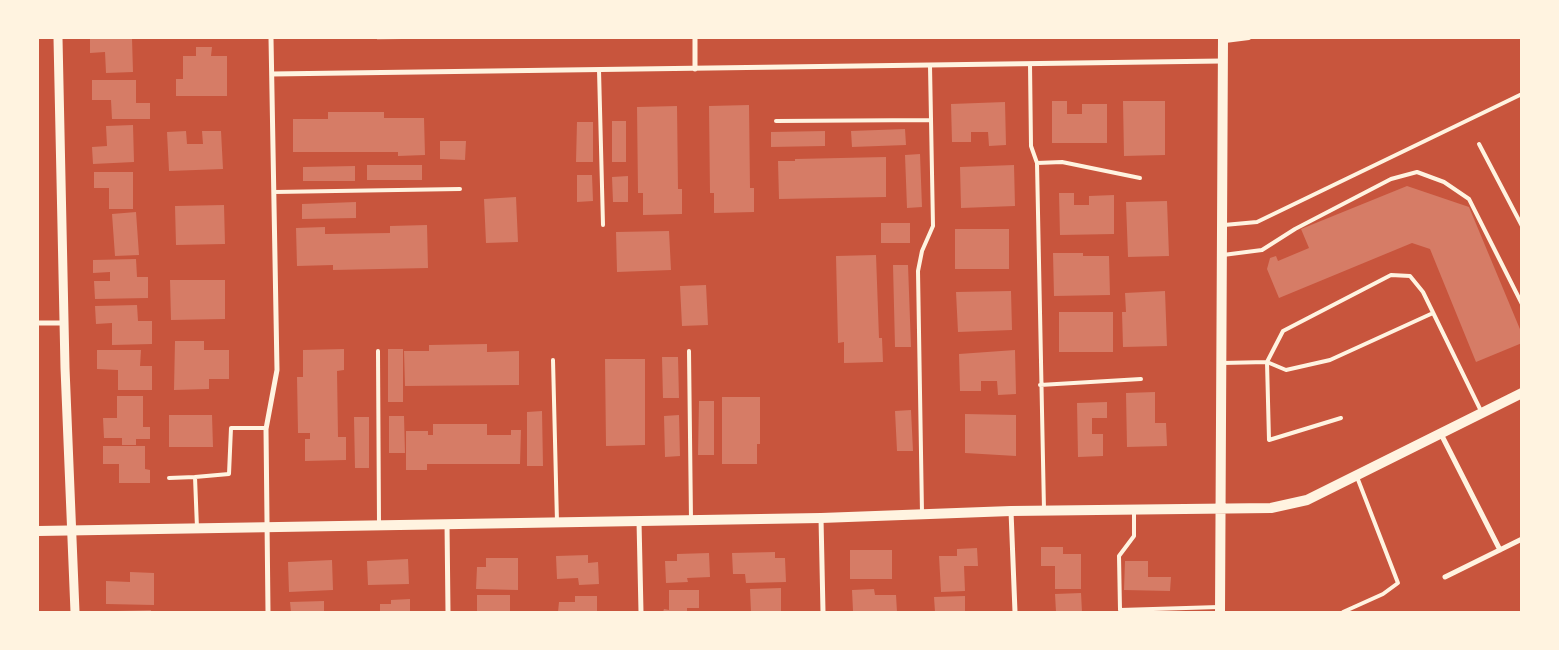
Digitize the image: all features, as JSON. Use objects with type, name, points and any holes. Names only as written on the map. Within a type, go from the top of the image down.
[{"type":"main road","points":[[1220,610],[1220,225],[1223,39]]},
{"type":"main road","points":[[38,531],[821,518],[1011,511],[1220,507],[1251,509],[1289,505],[1306,500],[1522,393]]},
{"type":"street","points":[[58,38],[64,322],[74,530],[75,612]]},
{"type":"street","points":[[268,612],[266,428],[277,370],[271,38]]},
{"type":"street","points":[[695,38],[695,69]]},
{"type":"street","points":[[272,74],[1222,61]]},
{"type":"street","points":[[38,323],[64,322]]},
{"type":"street","points":[[1441,433],[1500,550]]},
{"type":"street","points":[[1011,511],[1015,612]]},
{"type":"street","points":[[821,518],[823,612]]},
{"type":"street","points":[[639,521],[641,612]]},
{"type":"street","points":[[447,523],[448,612]]},
{"type":"street","points":[[1446,577],[1522,540]]},
{"type":"lane","points":[[1223,39],[1249,38]]},
{"type":"lane","points":[[1030,64],[1030,146],[1037,163],[1044,511]]},
{"type":"lane","points":[[922,515],[918,271],[922,250],[933,226],[930,66]]},
{"type":"lane","points":[[599,70],[603,225]]},
{"type":"lane","points":[[1220,225],[1257,222],[1522,94]]},
{"type":"lane","points":[[776,121],[931,120]]},
{"type":"lane","points":[[1479,144],[1522,226]]},
{"type":"lane","points":[[1037,163],[1062,162],[1140,178]]},
{"type":"lane","points":[[1220,255],[1262,250],[1295,229],[1391,179],[1417,172],[1444,182],[1469,199],[1522,304]]},
{"type":"lane","points":[[274,192],[460,188]]},
{"type":"lane","points":[[1341,418],[1269,440],[1267,362],[1283,331],[1391,274],[1410,276],[1423,292],[1482,413]]},
{"type":"lane","points":[[1220,363],[1267,362],[1286,370],[1330,360],[1433,313]]},
{"type":"lane","points":[[378,351],[379,524]]},
{"type":"lane","points":[[688,351],[691,520]]},
{"type":"lane","points":[[553,360],[557,522]]},
{"type":"lane","points":[[1040,384],[1141,380]]},
{"type":"lane","points":[[169,478],[228,474],[231,428],[266,428]]},
{"type":"lane","points":[[1343,612],[1383,594],[1398,583],[1357,475]]},
{"type":"lane","points":[[195,477],[197,528]]},
{"type":"lane","points":[[1134,509],[1134,536],[1119,556],[1120,610],[1220,610]]},
{"type":"building","points":[[90,38],[132,38],[133,72],[106,73],[105,52],[90,53]]},
{"type":"building","points":[[377,38],[402,38],[402,39],[377,40]]},
{"type":"building","points":[[196,47],[212,47],[211,56],[227,56],[227,96],[176,96],[176,79],[183,79],[183,56],[196,56]]},
{"type":"building","points":[[92,80],[136,80],[136,103],[150,103],[150,119],[112,119],[111,100],[92,100]]},
{"type":"building","points":[[1052,101],[1067,101],[1067,114],[1082,114],[1082,104],[1107,104],[1107,143],[1052,143]]},
{"type":"building","points":[[1123,101],[1165,101],[1165,155],[1124,156]]},
{"type":"building","points":[[1005,102],[1006,145],[989,146],[988,132],[971,132],[971,142],[952,142],[951,104]]},
{"type":"building","points":[[749,105],[750,188],[754,188],[754,212],[714,213],[714,193],[710,193],[709,106]]},
{"type":"building","points":[[677,106],[678,189],[682,189],[682,214],[643,215],[643,193],[638,193],[637,107]]},
{"type":"building","points":[[328,112],[384,112],[384,118],[424,118],[425,155],[398,156],[398,152],[293,152],[293,119],[328,119]]},
{"type":"building","points":[[612,121],[626,121],[626,162],[612,162]]},
{"type":"building","points":[[577,122],[593,122],[593,162],[576,162]]},
{"type":"building","points":[[133,125],[134,162],[93,164],[92,147],[107,146],[106,126]]},
{"type":"building","points":[[905,129],[906,145],[852,147],[851,131]]},
{"type":"building","points":[[186,131],[187,144],[203,144],[202,131],[221,131],[223,169],[169,171],[167,132]]},
{"type":"building","points":[[825,131],[825,146],[771,147],[771,132]]},
{"type":"building","points":[[440,141],[466,141],[465,160],[440,159]]},
{"type":"building","points":[[920,154],[922,207],[907,208],[905,155]]},
{"type":"building","points":[[886,157],[886,197],[779,199],[778,161]]},
{"type":"building","points":[[367,165],[422,165],[422,180],[367,180]]},
{"type":"building","points":[[1014,165],[1015,206],[961,208],[960,167]]},
{"type":"building","points":[[355,166],[355,181],[303,181],[303,167]]},
{"type":"building","points":[[94,172],[133,172],[133,209],[109,209],[109,188],[94,188]]},
{"type":"building","points":[[577,175],[592,175],[593,201],[577,202]]},
{"type":"building","points":[[628,176],[628,202],[613,202],[612,177]]},
{"type":"building","points":[[1407,186],[1469,207],[1522,334],[1522,343],[1476,362],[1430,249],[1412,243],[1279,298],[1267,269],[1270,258],[1276,256],[1278,261],[1309,248],[1301,229]]},
{"type":"building","points":[[1059,193],[1074,193],[1074,205],[1089,205],[1089,196],[1114,195],[1114,234],[1060,235]]},
{"type":"building","points":[[516,197],[518,242],[486,243],[484,199]]},
{"type":"building","points":[[1167,201],[1169,256],[1128,257],[1126,202]]},
{"type":"building","points":[[356,202],[356,218],[302,219],[302,204]]},
{"type":"building","points":[[224,205],[225,244],[176,245],[175,206]]},
{"type":"building","points":[[136,212],[139,255],[115,256],[112,214]]},
{"type":"building","points":[[881,223],[910,223],[910,243],[881,243]]},
{"type":"building","points":[[427,225],[428,268],[333,270],[333,265],[297,266],[296,228],[325,227],[325,234],[390,233],[390,226]]},
{"type":"building","points":[[955,229],[1009,229],[1009,269],[955,269]]},
{"type":"building","points":[[669,231],[671,270],[617,272],[616,232]]},
{"type":"building","points":[[1053,253],[1083,253],[1083,256],[1109,256],[1110,295],[1054,296]]},
{"type":"building","points":[[876,255],[879,338],[882,338],[883,362],[844,363],[844,342],[838,343],[836,256]]},
{"type":"building","points":[[136,259],[137,277],[148,277],[148,298],[95,299],[94,281],[110,281],[110,272],[93,273],[93,260]]},
{"type":"building","points":[[893,265],[908,265],[911,347],[895,347]]},
{"type":"building","points":[[170,280],[225,280],[225,319],[171,320]]},
{"type":"building","points":[[706,285],[708,325],[682,326],[680,286]]},
{"type":"building","points":[[1011,291],[1012,330],[958,332],[956,292]]},
{"type":"building","points":[[1165,291],[1167,346],[1123,347],[1122,312],[1126,312],[1125,293]]},
{"type":"building","points":[[137,305],[138,321],[152,321],[152,344],[112,345],[112,323],[96,324],[95,306]]},
{"type":"building","points":[[1059,312],[1113,312],[1113,352],[1059,352]]},
{"type":"building","points":[[175,341],[204,341],[204,350],[229,350],[229,379],[209,379],[209,389],[174,390]]},
{"type":"building","points":[[487,344],[487,352],[519,351],[519,385],[405,386],[404,351],[429,351],[429,345]]},
{"type":"building","points":[[344,349],[344,370],[337,371],[338,437],[346,437],[346,460],[305,461],[305,439],[310,439],[310,433],[298,433],[297,377],[303,377],[303,350]]},
{"type":"building","points":[[388,349],[403,349],[403,402],[388,402]]},
{"type":"building","points":[[97,350],[141,350],[140,366],[152,366],[152,390],[118,390],[118,370],[97,369]]},
{"type":"building","points":[[1015,350],[1016,394],[998,395],[997,381],[981,381],[981,391],[960,391],[959,354]]},
{"type":"building","points":[[662,357],[678,357],[679,398],[663,398]]},
{"type":"building","points":[[605,359],[645,359],[645,445],[606,446]]},
{"type":"building","points":[[1155,392],[1155,423],[1166,423],[1167,446],[1127,447],[1126,393]]},
{"type":"building","points":[[117,396],[143,396],[143,427],[150,427],[150,439],[136,439],[136,445],[122,445],[122,438],[104,438],[103,418],[117,418]]},
{"type":"building","points":[[722,397],[760,397],[760,444],[757,444],[757,464],[722,464]]},
{"type":"building","points":[[699,401],[714,401],[714,455],[698,455]]},
{"type":"building","points":[[1107,402],[1107,418],[1092,418],[1092,434],[1103,434],[1103,456],[1078,457],[1077,403]]},
{"type":"building","points":[[911,410],[913,451],[897,451],[895,411]]},
{"type":"building","points":[[542,411],[543,466],[527,466],[527,412]]},
{"type":"building","points":[[965,414],[1016,415],[1016,456],[965,453]]},
{"type":"building","points":[[169,415],[212,415],[213,447],[169,447]]},
{"type":"building","points":[[679,415],[680,456],[665,457],[664,416]]},
{"type":"building","points":[[389,416],[404,416],[405,453],[389,453]]},
{"type":"building","points":[[354,417],[369,417],[369,468],[355,468]]},
{"type":"building","points":[[433,424],[487,424],[487,435],[511,435],[511,430],[521,430],[520,464],[427,464],[427,470],[406,470],[406,431],[428,431],[428,435],[433,435]]},
{"type":"building","points":[[103,446],[145,446],[145,469],[150,470],[150,483],[119,483],[119,464],[103,464]]},
{"type":"building","points":[[1041,547],[1063,547],[1063,554],[1081,554],[1081,589],[1055,589],[1055,566],[1041,566]]},
{"type":"building","points":[[977,548],[978,566],[964,566],[965,591],[941,592],[939,556],[957,556],[957,549]]},
{"type":"building","points":[[850,550],[892,550],[892,579],[850,579]]},
{"type":"building","points":[[775,552],[775,558],[785,558],[786,582],[746,583],[745,574],[733,574],[732,553]]},
{"type":"building","points":[[709,553],[710,577],[687,578],[688,582],[666,583],[665,561],[677,561],[677,554]]},
{"type":"building","points":[[588,555],[588,563],[598,562],[599,584],[579,585],[578,578],[557,579],[556,556]]},
{"type":"building","points":[[486,558],[518,558],[518,590],[476,589],[477,567],[486,567]]},
{"type":"building","points":[[408,559],[409,584],[368,585],[367,561]]},
{"type":"building","points":[[332,560],[333,590],[289,592],[288,562]]},
{"type":"building","points":[[1125,561],[1148,561],[1148,577],[1171,577],[1170,591],[1124,590]]},
{"type":"building","points":[[130,572],[154,573],[154,605],[106,604],[106,581],[130,582]]},
{"type":"building","points":[[781,588],[781,612],[751,612],[750,589]]},
{"type":"building","points":[[874,589],[875,595],[896,595],[897,612],[853,611],[852,590]]},
{"type":"building","points":[[669,590],[699,590],[699,608],[687,608],[687,612],[663,612],[664,609],[669,610]]},
{"type":"building","points":[[1081,593],[1082,612],[1056,612],[1055,594]]},
{"type":"building","points":[[477,595],[510,595],[510,612],[477,612]]},
{"type":"building","points":[[575,596],[597,596],[597,612],[558,612],[559,602],[575,602]]},
{"type":"building","points":[[965,596],[965,612],[935,612],[934,597]]},
{"type":"building","points":[[410,599],[410,612],[380,612],[380,604],[391,604],[391,600]]},
{"type":"building","points":[[324,601],[324,612],[291,612],[290,602]]},
{"type":"building","points":[[151,610],[151,612],[117,612],[117,611]]}]
